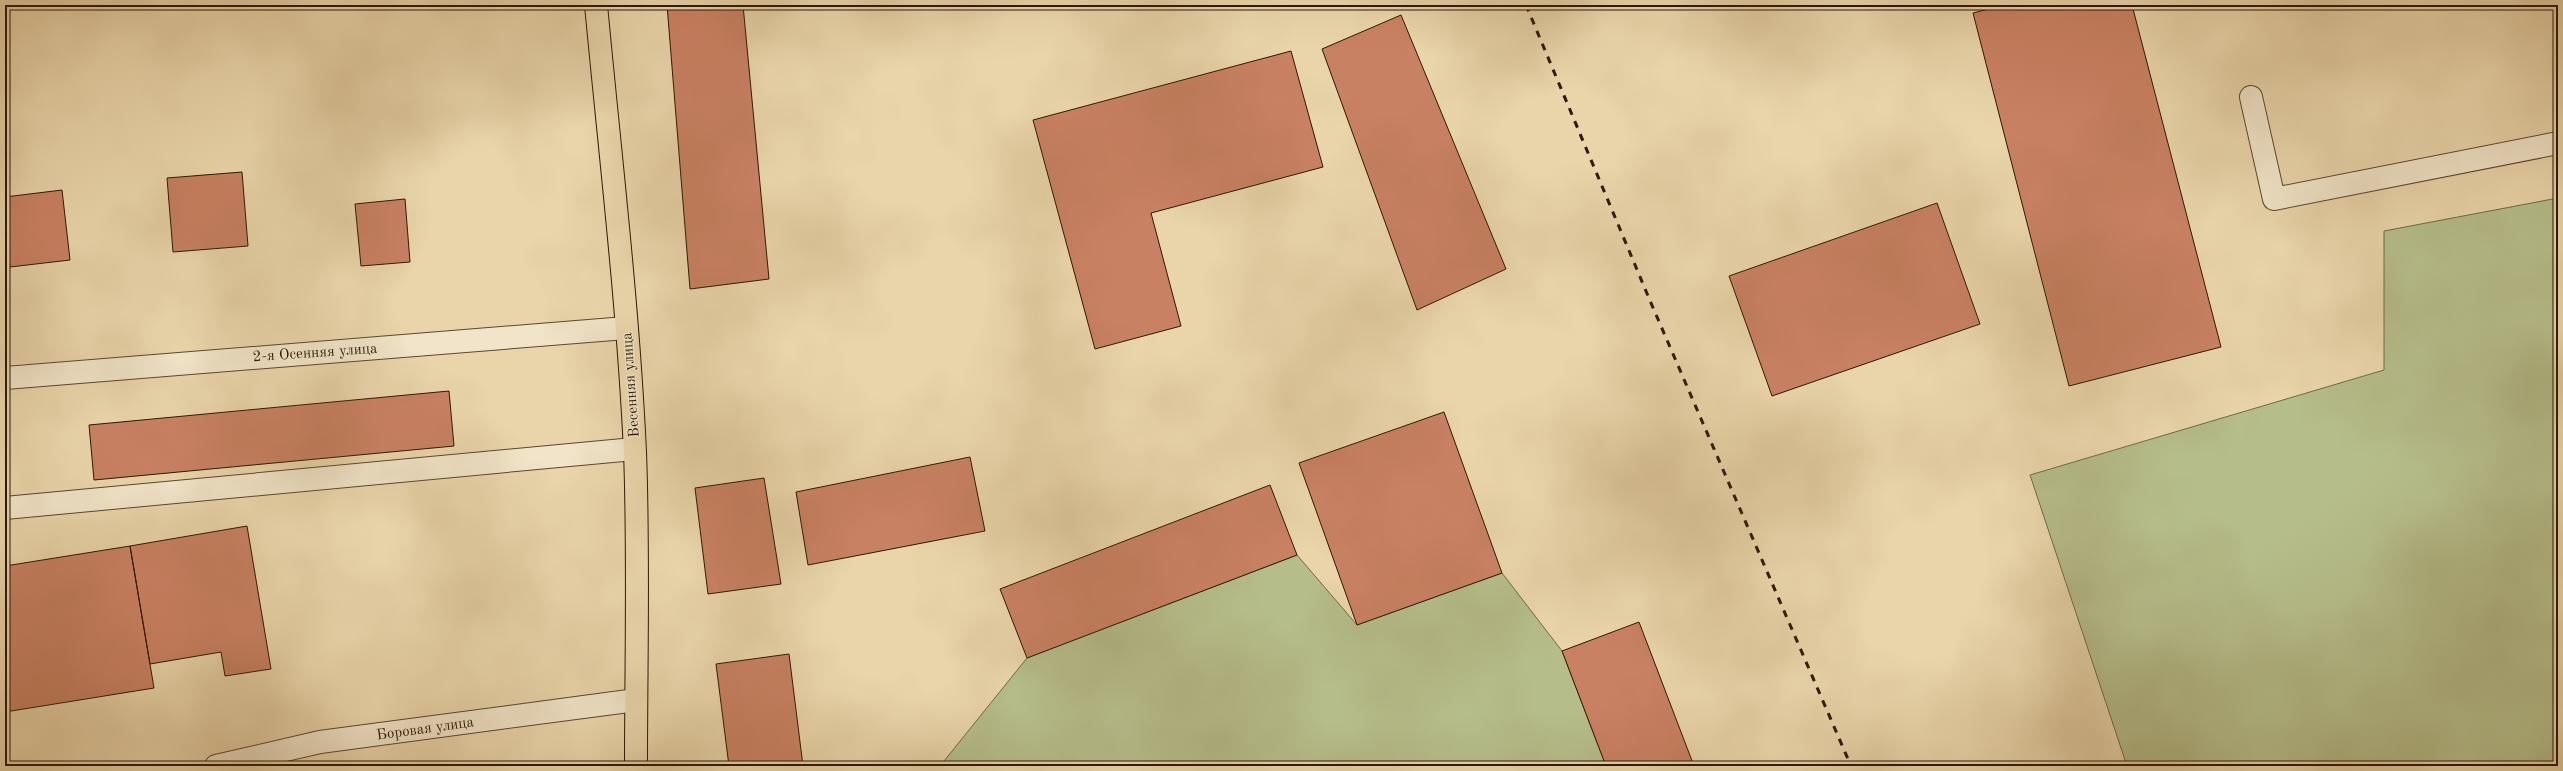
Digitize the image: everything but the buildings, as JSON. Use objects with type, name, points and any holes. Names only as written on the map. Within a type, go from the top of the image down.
[{"type":"main road","name":"Весенняя улица","points":[[596,5],[626,328],[634,449],[638,577],[636,766]]},
{"type":"street","points":[[2251,97],[2274,199],[2558,143]]},
{"type":"street","name":"2-я Осенняя улица","points":[[5,378],[626,328]]},
{"type":"street","points":[[5,508],[634,449]]},
{"type":"street","name":"Боровая улица","points":[[216,766],[320,742],[636,700]]},
{"type":"green space","points":[[2558,198],[2558,766],[2127,766],[2030,475],[2384,370],[2384,231]]},
{"type":"green space","points":[[1297,555],[1357,625],[1502,573],[1562,651],[1606,766],[940,766],[1027,658]]},
{"type":"railway","points":[[1526,5],[1651,303],[1851,766]]}]
